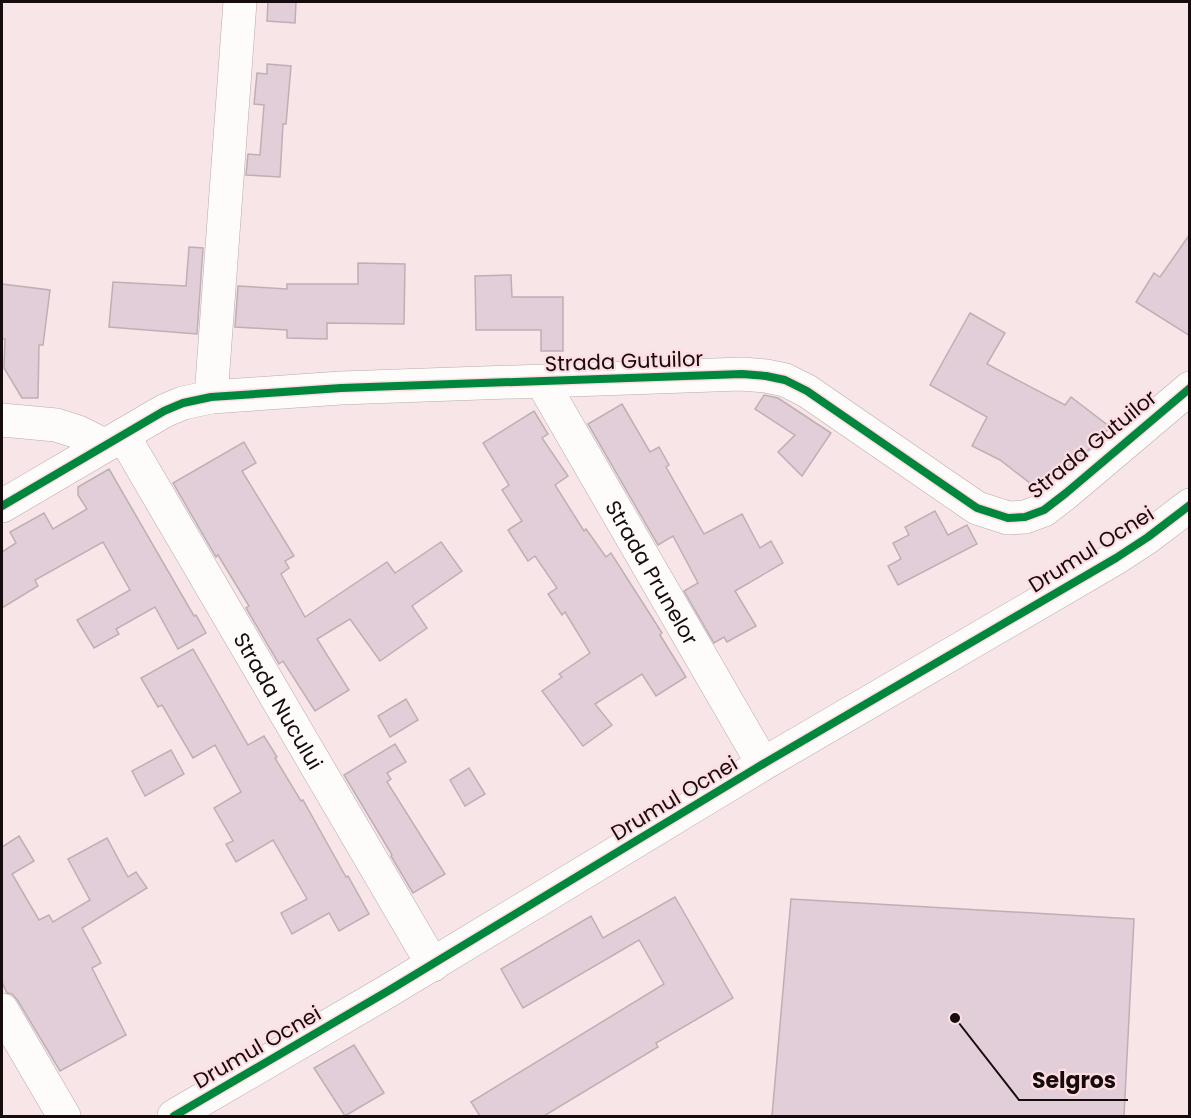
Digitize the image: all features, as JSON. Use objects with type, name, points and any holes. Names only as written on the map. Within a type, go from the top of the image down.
[{"type":"street","points":[[211,397],[240,2]]},
{"type":"street","name":"Strada Gutuilor","points":[[2,506],[164,411],[183,403],[211,397],[341,388],[742,374],[785,380],[807,391],[977,508],[1008,518],[1025,518],[1044,510],[1190,388]]},
{"type":"street","name":"Strada Prunelor","points":[[542,382],[764,764]]},
{"type":"street","points":[[2,420],[56,425],[114,440]]},
{"type":"street","name":"Strada Nucului","points":[[114,440],[433,965]]},
{"type":"street","name":"Drumul Ocnei","points":[[174,1116],[433,965],[764,764],[1116,558],[1190,505]]},
{"type":"street","points":[[2,1010],[64,1116]]},
{"type":"building","points":[[268,2],[296,2],[295,23],[267,21]]},
{"type":"building","points":[[267,64],[291,66],[286,124],[283,124],[280,177],[246,175],[248,154],[260,155],[264,105],[254,104],[257,73],[267,74]]},
{"type":"building","points":[[1190,234],[1190,336],[1136,302],[1154,273],[1160,277]]},
{"type":"building","points":[[189,247],[203,248],[197,334],[109,327],[113,282],[186,286]]},
{"type":"building","points":[[358,263],[405,264],[404,324],[327,323],[327,339],[287,338],[287,330],[235,327],[238,286],[287,289],[287,284],[358,284]]},
{"type":"building","points":[[511,275],[512,297],[563,297],[563,351],[541,351],[541,330],[476,330],[475,276]]},
{"type":"building","points":[[2,284],[50,290],[43,345],[39,345],[38,398],[22,398],[4,368]]},
{"type":"building","points":[[970,313],[1005,333],[987,364],[1065,405],[1071,397],[1110,427],[1100,440],[1081,456],[1079,455],[1061,473],[1058,470],[1039,490],[1000,460],[972,446],[987,417],[930,385]]},
{"type":"building","points":[[764,395],[778,398],[831,433],[802,476],[778,452],[795,435],[755,409]]},
{"type":"building","points":[[622,404],[650,452],[659,447],[669,465],[666,467],[704,534],[742,514],[760,548],[771,541],[783,563],[735,591],[756,626],[727,642],[724,637],[714,643],[684,591],[698,583],[673,536],[658,545],[588,424]]},
{"type":"building","points":[[534,411],[548,434],[542,438],[568,476],[555,485],[584,531],[586,529],[606,557],[611,553],[662,633],[660,635],[686,677],[656,696],[642,674],[595,704],[612,725],[583,746],[542,691],[562,677],[559,674],[590,653],[565,612],[562,615],[548,594],[557,588],[535,556],[528,561],[508,530],[522,521],[502,490],[509,485],[483,443]]},
{"type":"building","points":[[244,442],[256,463],[242,471],[294,556],[285,561],[289,568],[281,574],[305,617],[387,562],[395,573],[441,542],[462,571],[412,606],[427,628],[380,661],[350,619],[317,639],[349,690],[315,711],[283,661],[279,664],[246,608],[249,606],[218,555],[216,557],[173,483]]},
{"type":"building","points":[[109,469],[206,633],[178,649],[155,607],[116,629],[119,634],[94,648],[77,620],[130,590],[103,542],[35,580],[38,586],[2,608],[2,552],[16,543],[10,532],[44,513],[53,529],[87,509],[78,495],[78,487]]},
{"type":"building","points":[[935,511],[948,535],[967,525],[977,544],[898,585],[888,566],[901,559],[893,543],[909,535],[905,527]]},
{"type":"building","points":[[193,649],[248,745],[264,736],[369,914],[339,931],[329,913],[292,934],[281,913],[307,899],[273,840],[236,862],[226,844],[233,841],[214,808],[241,792],[215,745],[193,758],[162,705],[158,707],[141,678]]},
{"type":"building","points":[[406,699],[418,720],[390,737],[378,716]]},
{"type":"building","points":[[395,744],[406,762],[387,773],[391,779],[387,782],[445,874],[413,893],[344,775]]},
{"type":"building","points":[[171,750],[184,774],[145,796],[132,771]]},
{"type":"building","points":[[469,768],[485,794],[465,806],[450,780]]},
{"type":"building","points":[[19,836],[34,861],[12,874],[39,920],[49,915],[53,922],[90,900],[68,859],[107,838],[128,877],[136,872],[147,888],[82,928],[101,963],[92,968],[126,1035],[60,1071],[18,1001],[12,994],[7,993],[2,982],[2,847]]},
{"type":"building","points":[[675,897],[733,998],[656,1043],[658,1047],[544,1116],[480,1116],[471,1102],[664,984],[639,940],[523,1008],[501,969],[591,916],[603,938]]},
{"type":"building","points":[[791,899],[1134,919],[1124,1116],[772,1116]]},
{"type":"building","points":[[354,1045],[384,1093],[345,1116],[314,1068]]},
{"type":"cycle path","points":[[2,506],[164,411],[183,403],[211,397],[341,388],[742,374],[785,380],[807,391],[977,508],[1008,518],[1025,517],[1044,510],[1066,493],[1190,388]]},
{"type":"cycle path","points":[[174,1116],[388,991],[763,764],[1116,558],[1190,505]]},
{"type":"place","name":"Selgros","points":[[955,1018]]}]
